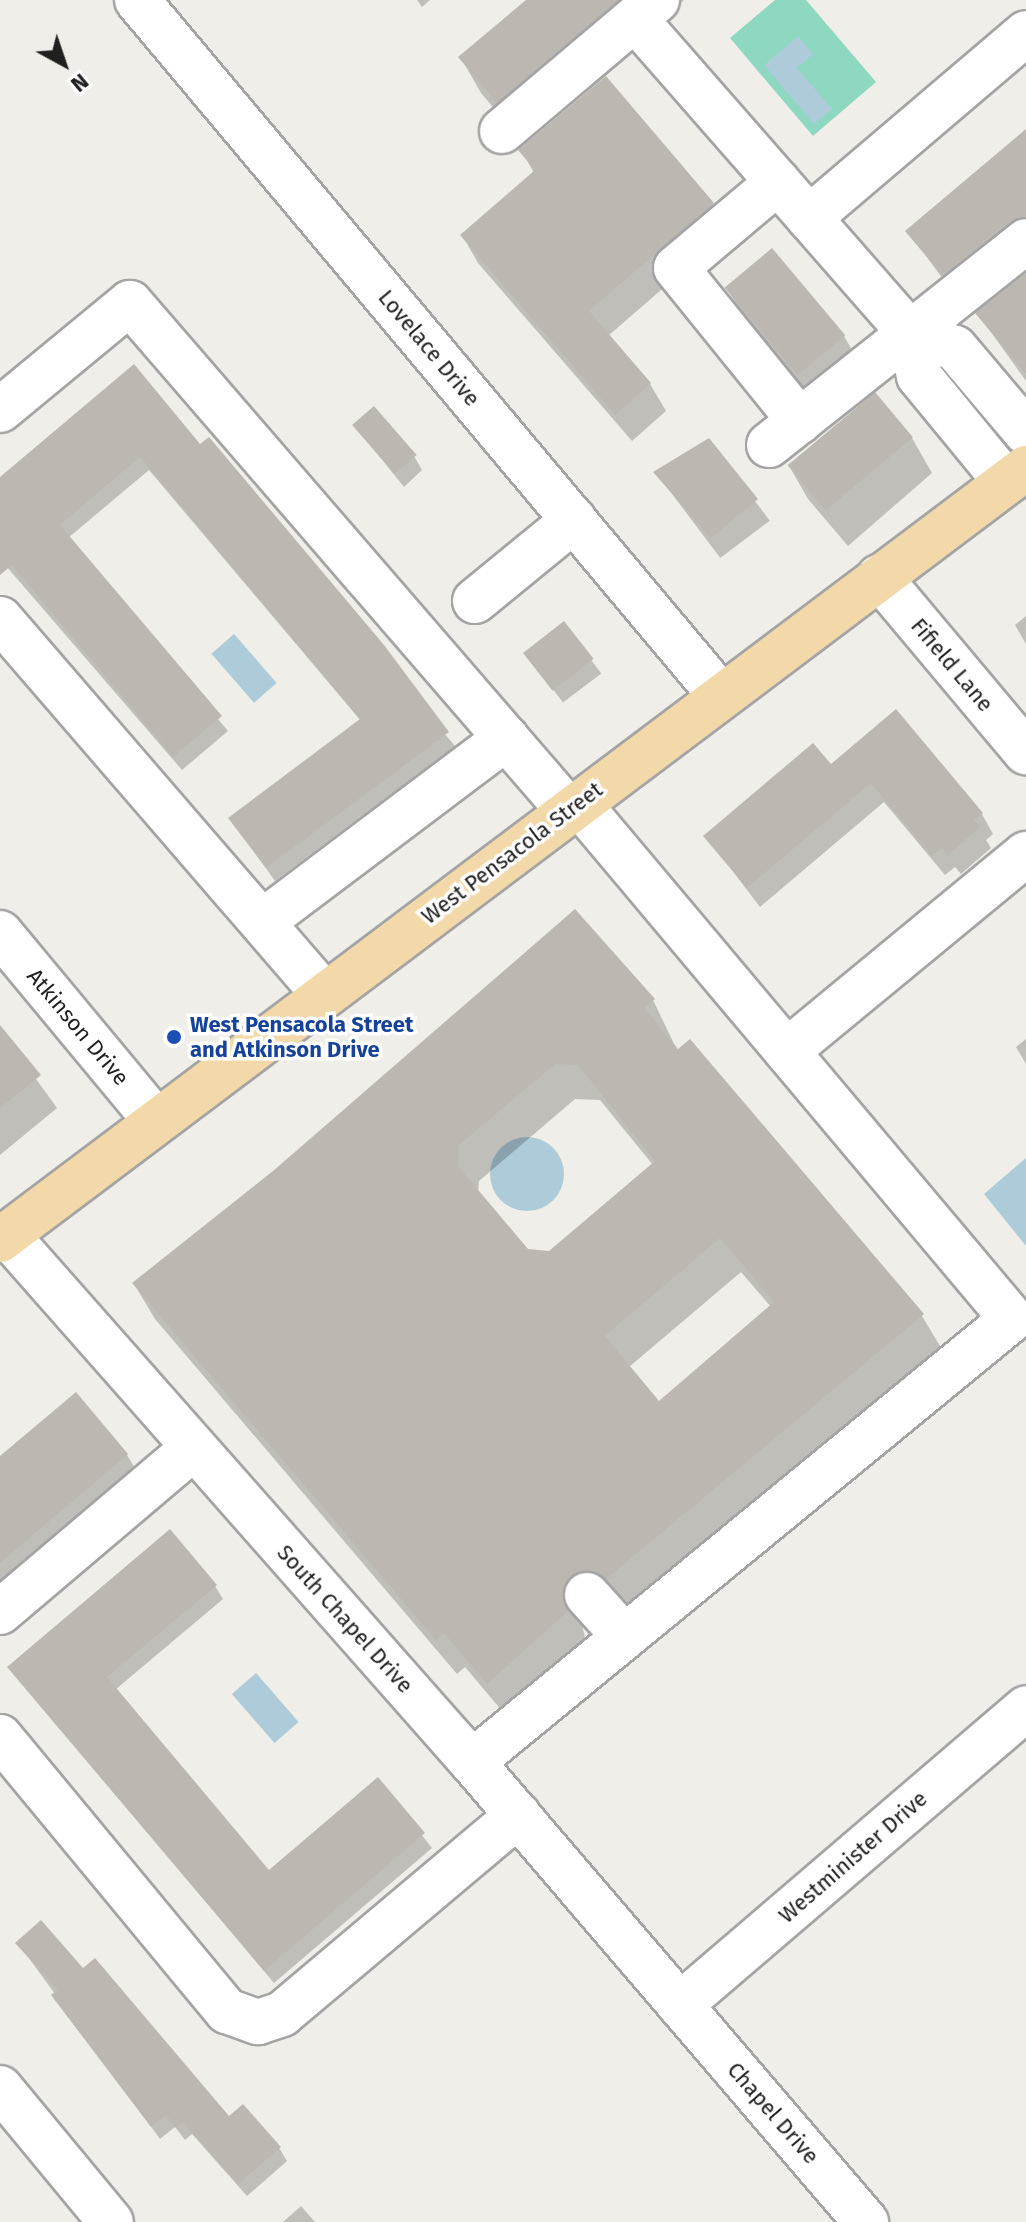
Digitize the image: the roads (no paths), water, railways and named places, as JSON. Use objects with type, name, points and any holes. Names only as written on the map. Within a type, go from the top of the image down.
[{"type":"main road","name":"West Pensacola Street","points":[[4,1238],[1016,475]]},
{"type":"street","name":"Lovelace Drive","points":[[137,0],[721,696]]},
{"type":"street","points":[[502,131],[646,9],[778,182],[910,333],[919,376],[1016,475]]},
{"type":"street","points":[[809,218],[1026,33]]},
{"type":"street","points":[[778,182],[676,268],[784,433],[1026,241]]},
{"type":"street","points":[[0,410],[130,303],[506,738],[574,807],[787,1051],[1012,1319],[623,1635],[472,1762]]},
{"type":"street","points":[[910,333],[955,348],[1026,432]]},
{"type":"street","points":[[933,393],[970,365]]},
{"type":"street","points":[[475,601],[574,520]]},
{"type":"street","name":"Fifield Lane","points":[[879,577],[1026,752]]},
{"type":"street","points":[[0,619],[324,994]]},
{"type":"street","points":[[262,922],[506,738]]},
{"type":"street","points":[[787,1051],[1026,854]]},
{"type":"street","name":"Atkinson Drive","points":[[0,933],[156,1121]]},
{"type":"street","name":"South Chapel Drive","points":[[4,1238],[472,1762],[680,2005]]},
{"type":"street","points":[[0,1612],[192,1449]]},
{"type":"street","points":[[587,1595],[623,1635]]},
{"type":"street","name":"Westminister Drive","points":[[680,2005],[1026,1708]]},
{"type":"street","points":[[0,1737],[227,2011],[258,2022],[282,2014],[518,1815]]},
{"type":"street","name":"Chapel Drive","points":[[680,2005],[866,2222]]},
{"type":"street","points":[[0,2088],[111,2222]]},
{"type":"water","points":[[798,36],[813,54],[797,68],[832,109],[814,124],[764,65]]},
{"type":"water","points":[[234,634],[277,683],[254,703],[211,654]]},
{"type":"water","points":[[520,1137],[534,1137],[548,1143],[558,1153],[564,1174],[558,1195],[548,1205],[534,1211],[520,1211],[506,1205],[496,1195],[490,1181],[490,1167],[496,1153],[506,1143]]},
{"type":"water","points":[[1026,1158],[1026,1246],[984,1194]]},
{"type":"water","points":[[256,1673],[299,1722],[274,1743],[232,1694]]},
{"type":"place","name":"West Pensacola Street and Atkinson Drive","points":[[174,1037]]}]
